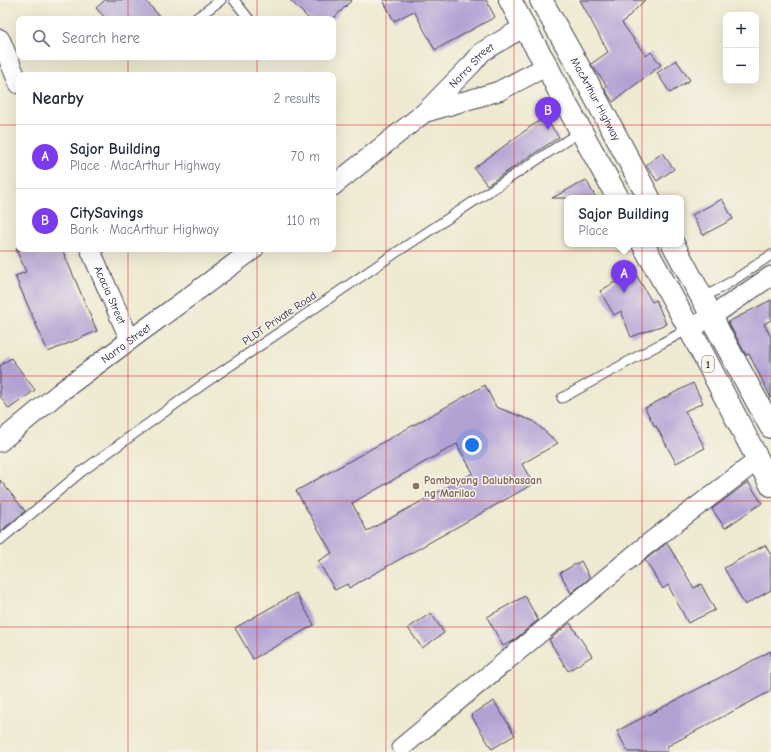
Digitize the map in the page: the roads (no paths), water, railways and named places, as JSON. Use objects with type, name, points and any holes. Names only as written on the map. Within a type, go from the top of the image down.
[{"type":"highway","points":[[510,0],[616,195]]},
{"type":"highway","name":"MacArthur Highway","points":[[542,0],[647,195]]},
{"type":"highway","name":"1","points":[[645,247],[690,329],[771,485]]},
{"type":"highway","name":"1","points":[[676,247],[718,330],[771,427]]},
{"type":"street","name":"Narra Street","points":[[336,184],[425,112],[482,52],[524,27]]},
{"type":"street","points":[[0,39],[6,71],[16,81]]},
{"type":"street","name":"Narra Street","points":[[425,112],[499,91],[547,66]]},
{"type":"street","name":"Acacia Street","points":[[91,252],[130,340]]},
{"type":"street","name":"Narra Street","points":[[0,442],[59,393],[250,252]]},
{"type":"street","points":[[690,329],[707,307],[771,276]]},
{"type":"street","points":[[402,747],[645,546],[758,460]]},
{"type":"lane","points":[[199,16],[221,0]]},
{"type":"lane","points":[[234,0],[247,16]]},
{"type":"lane","name":"PLDT Private Road","points":[[0,540],[81,472],[196,390],[397,252],[582,131]]},
{"type":"lane","points":[[707,307],[734,280],[771,255]]},
{"type":"lane","points":[[562,398],[690,329]]},
{"type":"place","name":"CitySavings","points":[[548,130]]},
{"type":"place","name":"Sajor Building","points":[[624,293]]},
{"type":"place","name":"Pambayang Dalubhasaan ng Marilao","points":[[416,486]]}]
